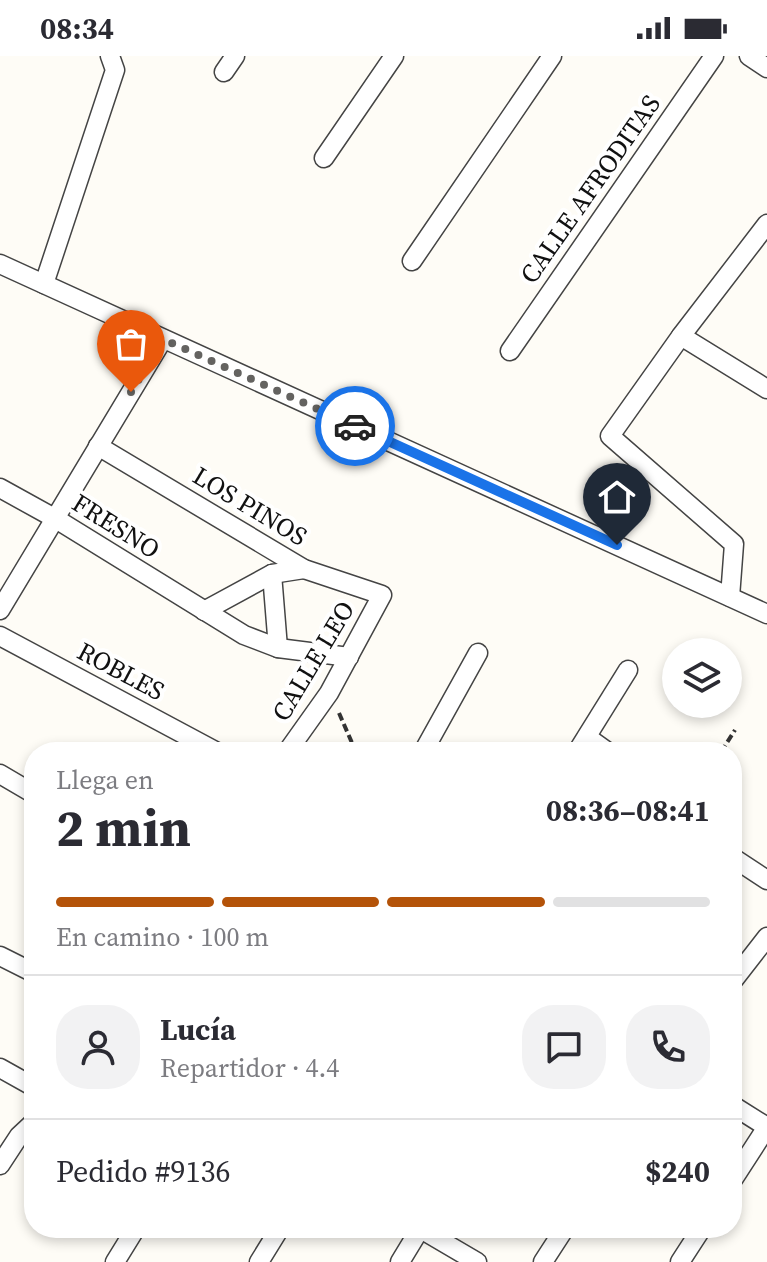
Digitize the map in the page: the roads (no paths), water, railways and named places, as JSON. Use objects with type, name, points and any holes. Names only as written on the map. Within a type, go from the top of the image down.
[{"type":"street","points":[[224,72],[235,56]]},
{"type":"street","points":[[324,158],[394,56]]},
{"type":"street","points":[[412,261],[552,56]]},
{"type":"street","name":"CALLE AFRODITAS","points":[[510,351],[714,56]]},
{"type":"street","points":[[749,56],[767,68]]},
{"type":"street","points":[[44,284],[112,63]]},
{"type":"street","points":[[730,597],[734,544],[610,436],[681,336],[766,228]]},
{"type":"street","points":[[0,264],[767,614]]},
{"type":"street","points":[[681,336],[767,389]]},
{"type":"street","points":[[0,610],[163,339]]},
{"type":"street","name":"LOS PINOS","points":[[98,446],[304,569],[382,595]]},
{"type":"street","name":"FRESNO","points":[[0,488],[244,635],[278,648],[349,657]]},
{"type":"street","points":[[204,611],[272,574],[304,569]]},
{"type":"street","points":[[272,574],[278,648]]},
{"type":"street","name":"CALLE LEO","points":[[294,742],[329,693],[382,595]]},
{"type":"street","name":"ROBLES","points":[[0,636],[198,742]]},
{"type":"street","points":[[429,742],[478,653]]},
{"type":"street","points":[[584,742],[628,670]]},
{"type":"street","points":[[0,774],[24,788]]},
{"type":"street","points":[[742,864],[767,880]]},
{"type":"street","points":[[742,969],[767,937]]},
{"type":"street","points":[[0,956],[24,968]]},
{"type":"street","points":[[0,1068],[24,1081]]},
{"type":"street","points":[[742,1111],[767,1127],[742,1166]]},
{"type":"street","points":[[2,1159],[24,1131]]},
{"type":"street","points":[[115,1262],[130,1238]]},
{"type":"street","points":[[259,1262],[274,1238]]},
{"type":"street","points":[[400,1262],[414,1238]]},
{"type":"street","points":[[437,1238],[477,1262]]},
{"type":"street","points":[[543,1262],[559,1238]]},
{"type":"street","points":[[680,1262],[696,1238]]}]
